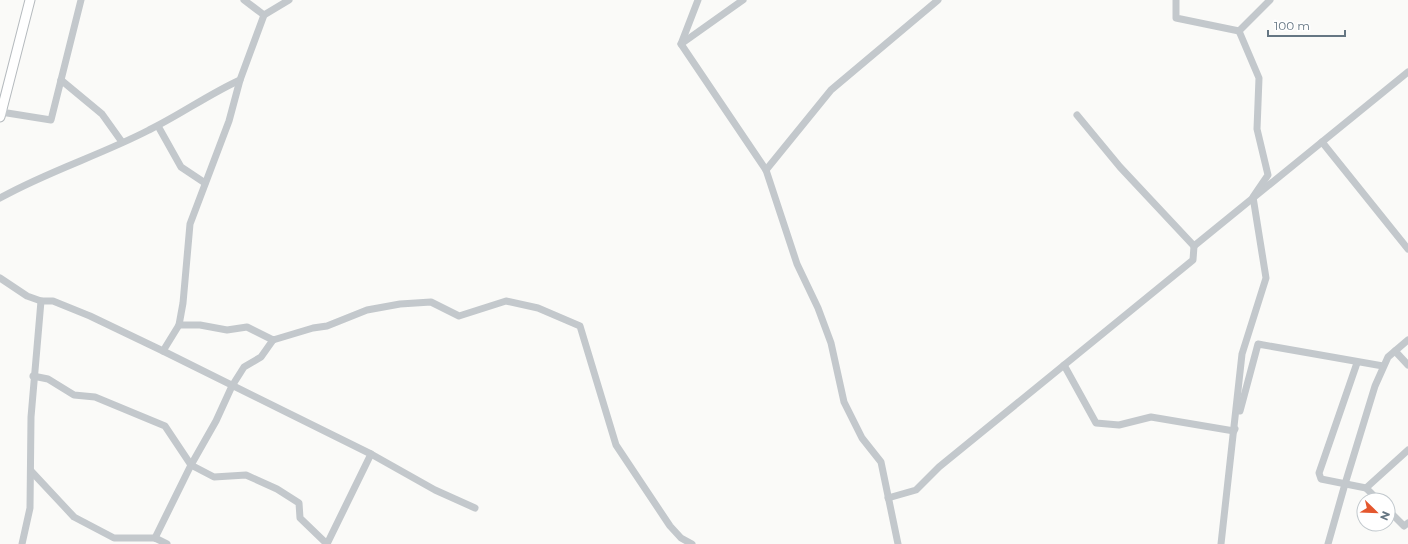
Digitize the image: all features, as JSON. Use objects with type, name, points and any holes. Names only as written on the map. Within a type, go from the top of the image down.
[{"type":"main road","points":[[1,114],[30,0]]},
{"type":"street","points":[[1,114],[51,120],[81,0]]},
{"type":"street","points":[[244,0],[264,15]]},
{"type":"street","points":[[163,351],[179,325],[183,303],[190,224],[229,121],[240,80],[264,15],[289,0]]},
{"type":"street","points":[[681,44],[698,0]]},
{"type":"street","points":[[681,44],[743,0]]},
{"type":"street","points":[[766,170],[831,90],[938,0]]},
{"type":"street","points":[[1176,0],[1176,18],[1239,31]]},
{"type":"street","points":[[1239,31],[1270,0]]},
{"type":"street","points":[[1221,544],[1242,354],[1266,278],[1253,197],[1268,175],[1257,129],[1259,78],[1239,31]]},
{"type":"street","points":[[681,44],[766,170],[797,264],[818,308],[831,343],[844,402],[862,438],[881,462],[898,544]]},
{"type":"street","points":[[888,498],[916,490],[938,467],[1193,260],[1194,246],[1408,72]]},
{"type":"street","points":[[61,80],[102,114],[122,142]]},
{"type":"street","points":[[0,198],[28,183],[158,126],[220,89],[240,80]]},
{"type":"street","points":[[1077,116],[1120,167],[1194,246]]},
{"type":"street","points":[[158,126],[181,167],[205,183]]},
{"type":"street","points":[[1322,142],[1408,249]]},
{"type":"street","points":[[0,278],[27,296],[41,301],[53,301],[90,316],[163,351],[371,454],[435,490],[475,508]]},
{"type":"street","points":[[22,544],[30,508],[33,376],[41,301]]},
{"type":"street","points":[[155,538],[191,465],[216,421],[232,386],[244,367],[261,358],[273,340],[313,328],[333,324],[367,310],[400,304],[431,302],[458,316],[506,301],[538,308],[580,326],[616,445],[670,526],[681,538],[692,544]]},
{"type":"street","points":[[179,325],[200,325],[228,330],[247,327],[273,340]]},
{"type":"street","points":[[1328,544],[1368,407],[1383,366],[1395,350],[1408,340]]},
{"type":"street","points":[[1234,432],[1258,344],[1357,363],[1383,366]]},
{"type":"street","points":[[1395,350],[1408,365]]},
{"type":"street","points":[[1357,363],[1319,473],[1321,479],[1366,488],[1370,492]]},
{"type":"street","points":[[1064,364],[1096,423],[1120,425],[1151,417],[1234,432]]},
{"type":"street","points":[[33,376],[48,379],[74,395],[95,397],[165,426],[191,465],[214,477],[246,475],[277,489],[299,503],[300,518],[327,544],[371,454]]},
{"type":"street","points":[[1366,488],[1408,450]]},
{"type":"street","points":[[31,471],[74,517],[112,541],[155,538],[167,544]]},
{"type":"street","points":[[1396,518],[1404,526],[1408,523]]}]
